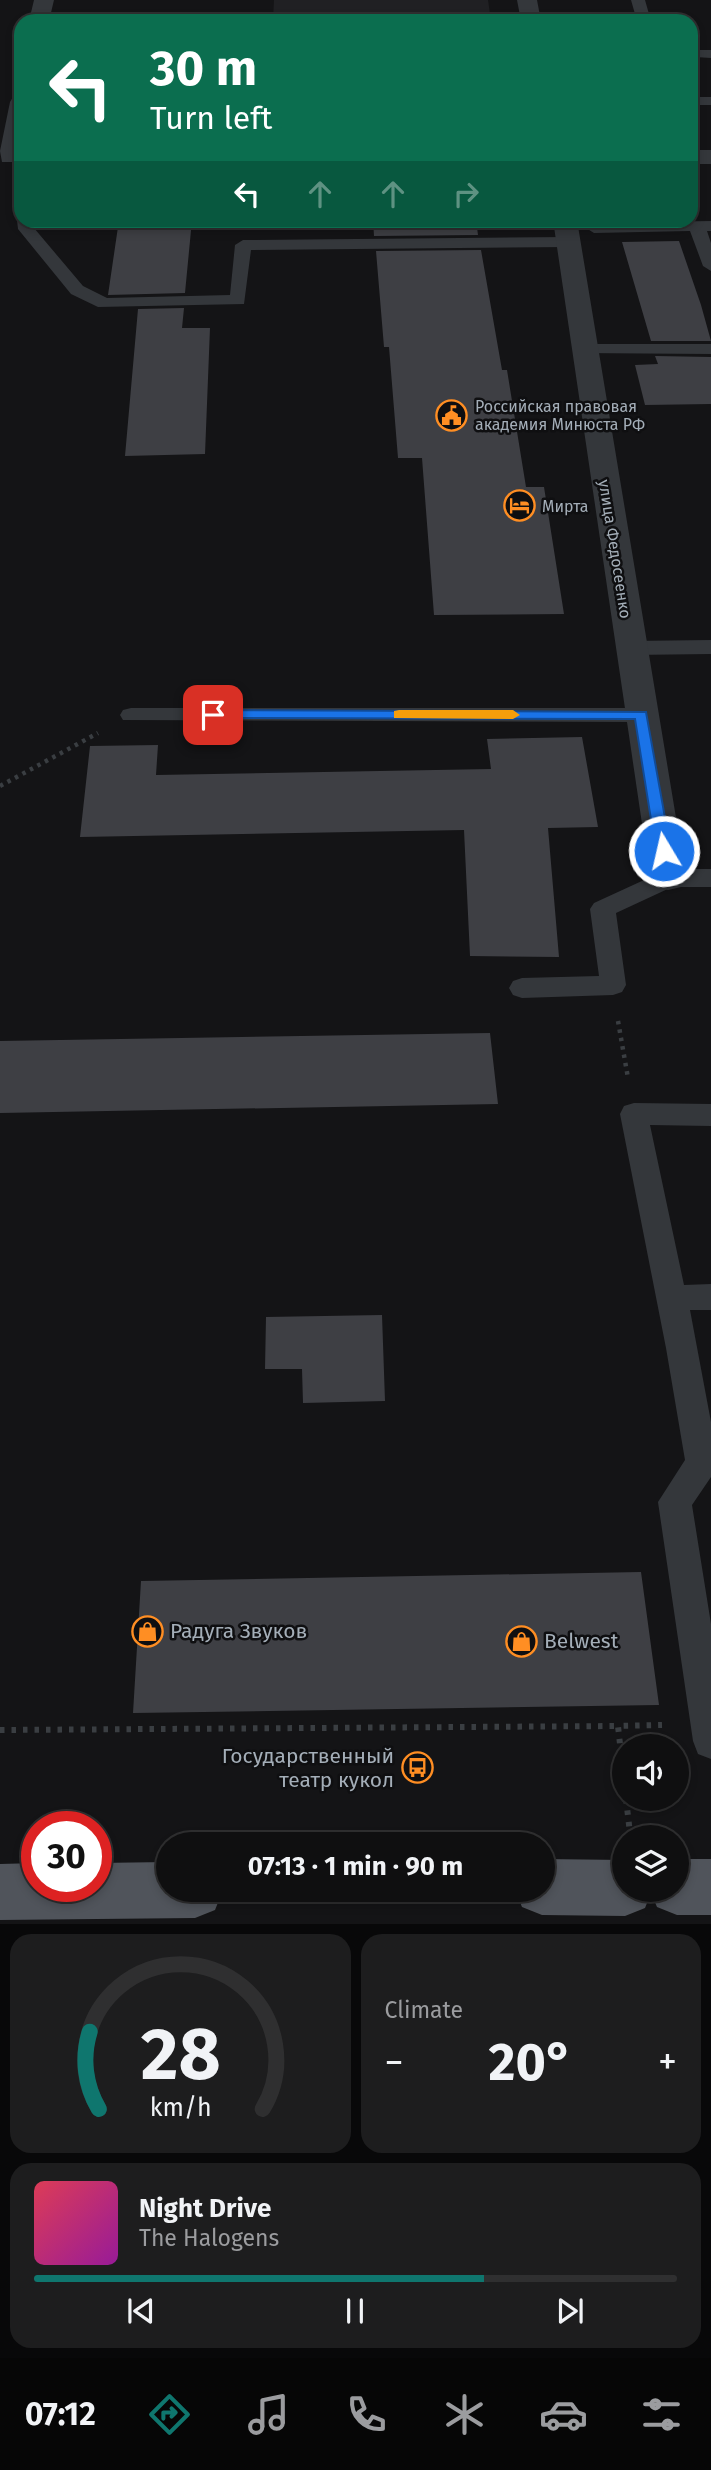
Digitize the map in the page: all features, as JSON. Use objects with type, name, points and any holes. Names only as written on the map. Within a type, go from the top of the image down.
[{"type":"main road","points":[[555,1887],[612,1888]]},
{"type":"main road","points":[[689,1887],[711,1887]]},
{"type":"main road","points":[[0,1892],[156,1890]]},
{"type":"street","name":"улица Федосеенко","points":[[576,230],[583,349],[668,878]]},
{"type":"lane","points":[[704,226],[711,266]]},
{"type":"lane","points":[[26,228],[77,290],[104,303],[238,300],[243,246],[640,228]]},
{"type":"lane","points":[[583,349],[711,348]]},
{"type":"lane","points":[[631,648],[711,647]]},
{"type":"lane","points":[[131,715],[642,715]]},
{"type":"lane","points":[[522,988],[613,985],[603,909],[668,878],[711,878]]},
{"type":"lane","points":[[710,1732],[675,1502],[702,1463],[672,1298],[634,1114],[711,1115]]},
{"type":"lane","points":[[672,1298],[711,1297]]},
{"type":"path","points":[[0,786],[131,715]]},
{"type":"path","points":[[618,1726],[619,1734]]},
{"type":"path","points":[[0,1730],[618,1726],[710,1732]]},
{"type":"shaded area","points":[[274,0],[488,0],[490,14],[273,14]]},
{"type":"building","points":[[118,228],[191,228],[185,293],[108,295]]},
{"type":"building","points":[[374,228],[477,228],[478,235],[374,236]]},
{"type":"building","points":[[679,241],[711,341],[651,341],[622,242]]},
{"type":"building","points":[[481,250],[502,370],[507,370],[526,487],[544,487],[564,614],[434,615],[422,458],[398,458],[389,347],[384,347],[376,251]]},
{"type":"building","points":[[184,308],[182,328],[210,328],[205,454],[125,456],[138,309]]},
{"type":"building","points":[[655,356],[711,357],[711,404],[645,405],[635,365],[658,364]]},
{"type":"building","points":[[582,737],[598,827],[548,828],[559,957],[470,956],[464,830],[80,837],[90,746],[158,745],[156,775],[491,769],[487,739]]},
{"type":"building","points":[[490,1033],[498,1104],[0,1113],[0,1041]]},
{"type":"building","points":[[382,1315],[385,1401],[303,1403],[302,1369],[265,1369],[266,1317]]},
{"type":"building","points":[[641,1572],[659,1705],[133,1713],[141,1581]]},
{"type":"slow traffic","points":[[399,715],[513,715]]},
{"type":"place","name":"Российская правовая академия Минюста РФ","points":[[452,415]]},
{"type":"place","name":"Мирта","points":[[519,506]]},
{"type":"place","name":"Радуга Звуков","points":[[147,1631]]},
{"type":"place","name":"Belwest","points":[[521,1641]]},
{"type":"place","name":"Государственный театр кукол","points":[[417,1768]]},
{"type":"route","points":[[213,715],[642,715],[664,851]]}]
